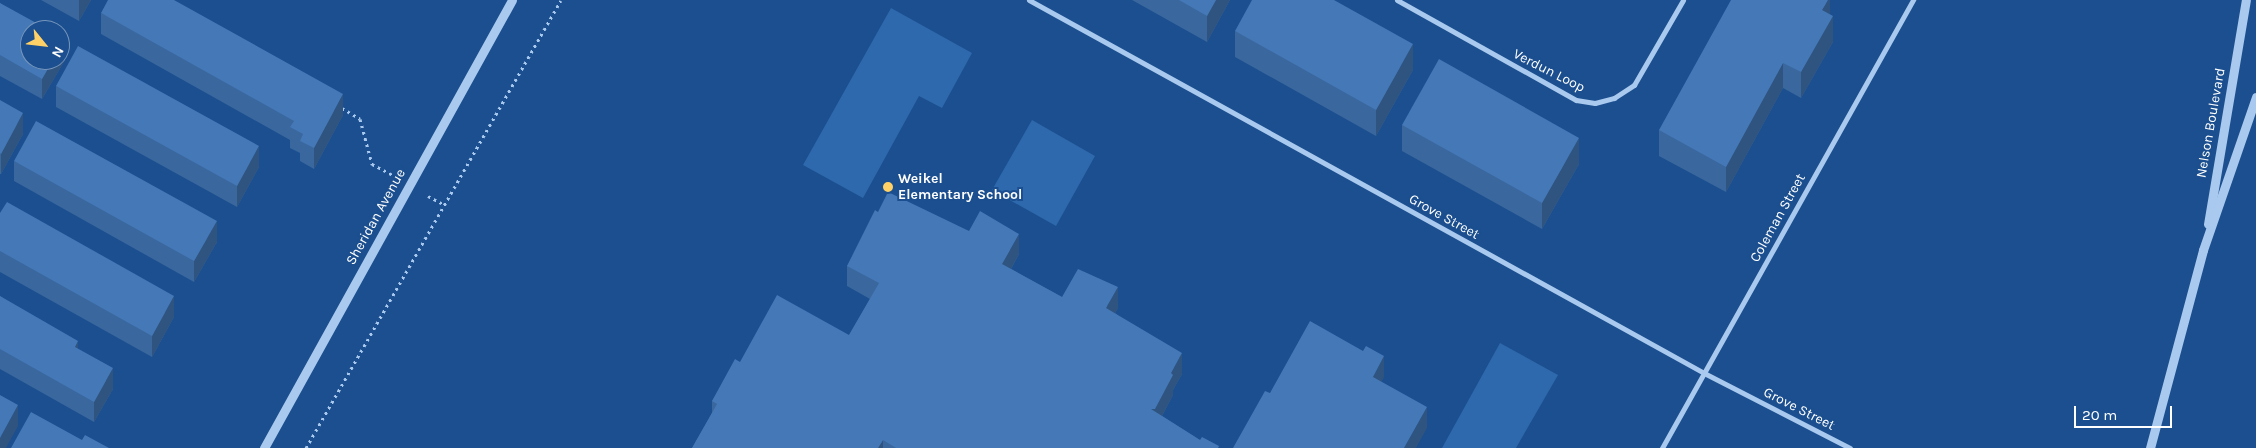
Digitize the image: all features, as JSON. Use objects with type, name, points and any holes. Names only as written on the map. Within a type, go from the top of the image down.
[{"type":"street","name":"Sheridan Avenue","points":[[264,448],[512,0]]},
{"type":"street","name":"Grove Street","points":[[1029,0],[1704,373],[1850,448]]},
{"type":"street","name":"Verdun Loop","points":[[1397,0],[1576,100],[1596,103],[1614,98],[1634,85],[1683,0]]},
{"type":"street","name":"Coleman Street","points":[[1662,448],[1913,0]]},
{"type":"street","name":"Nelson Boulevard","points":[[2203,250],[2246,0]]},
{"type":"street","name":"Nelson Boulevard","points":[[2150,448],[2203,250],[2256,97]]},
{"type":"path","points":[[306,448],[561,0]]},
{"type":"path","points":[[334,104],[360,118],[372,164],[444,204]]},
{"type":"shaded area","points":[[891,8],[972,53],[942,108],[919,96],[863,198],[803,165]]},
{"type":"shaded area","points":[[1032,120],[1095,156],[1056,226],[992,190]]},
{"type":"shaded area","points":[[1500,343],[1558,375],[1516,448],[1442,448]]},
{"type":"building","points":[[108,0],[174,0],[343,94],[314,148],[300,141],[303,134],[290,127],[294,121],[101,13]]},
{"type":"building","points":[[1179,0],[1216,0],[1207,16]]},
{"type":"building","points":[[1252,0],[1334,0],[1413,44],[1376,110],[1235,31]]},
{"type":"building","points":[[1731,0],[1828,0],[1822,10],[1833,16],[1801,72],[1783,63],[1726,167],[1659,130]]},
{"type":"building","points":[[0,3],[31,20],[20,20],[20,66],[0,55]]},
{"type":"building","points":[[78,46],[259,146],[237,186],[56,86],[65,70],[70,70],[70,61]]},
{"type":"building","points":[[1439,59],[1579,138],[1542,203],[1402,125]]},
{"type":"building","points":[[26,70],[47,70],[42,79]]},
{"type":"building","points":[[0,100],[23,113],[1,154],[0,153]]},
{"type":"building","points":[[36,121],[217,221],[194,261],[14,161]]},
{"type":"building","points":[[888,192],[969,231],[980,211],[1019,234],[1002,264],[1062,297],[1078,269],[1118,287],[1106,308],[1182,353],[1155,409],[1151,409],[1200,440],[1202,437],[1219,446],[1218,448],[896,448],[883,440],[878,448],[692,448],[717,404],[712,401],[735,359],[740,362],[777,295],[849,335],[879,283],[847,266],[875,210],[878,212]]},
{"type":"building","points":[[7,202],[174,296],[152,336],[0,251],[0,213]]},
{"type":"building","points":[[0,296],[78,341],[75,347],[113,368],[94,402],[0,349]]},
{"type":"building","points":[[1310,321],[1363,351],[1366,346],[1384,356],[1373,377],[1427,407],[1404,448],[1233,448],[1265,391],[1270,393]]},
{"type":"building","points":[[0,395],[18,405],[0,438]]},
{"type":"building","points":[[31,412],[82,440],[85,435],[109,448],[11,448]]},
{"type":"place","name":"Weikel Elementary School","points":[[888,187]]}]
